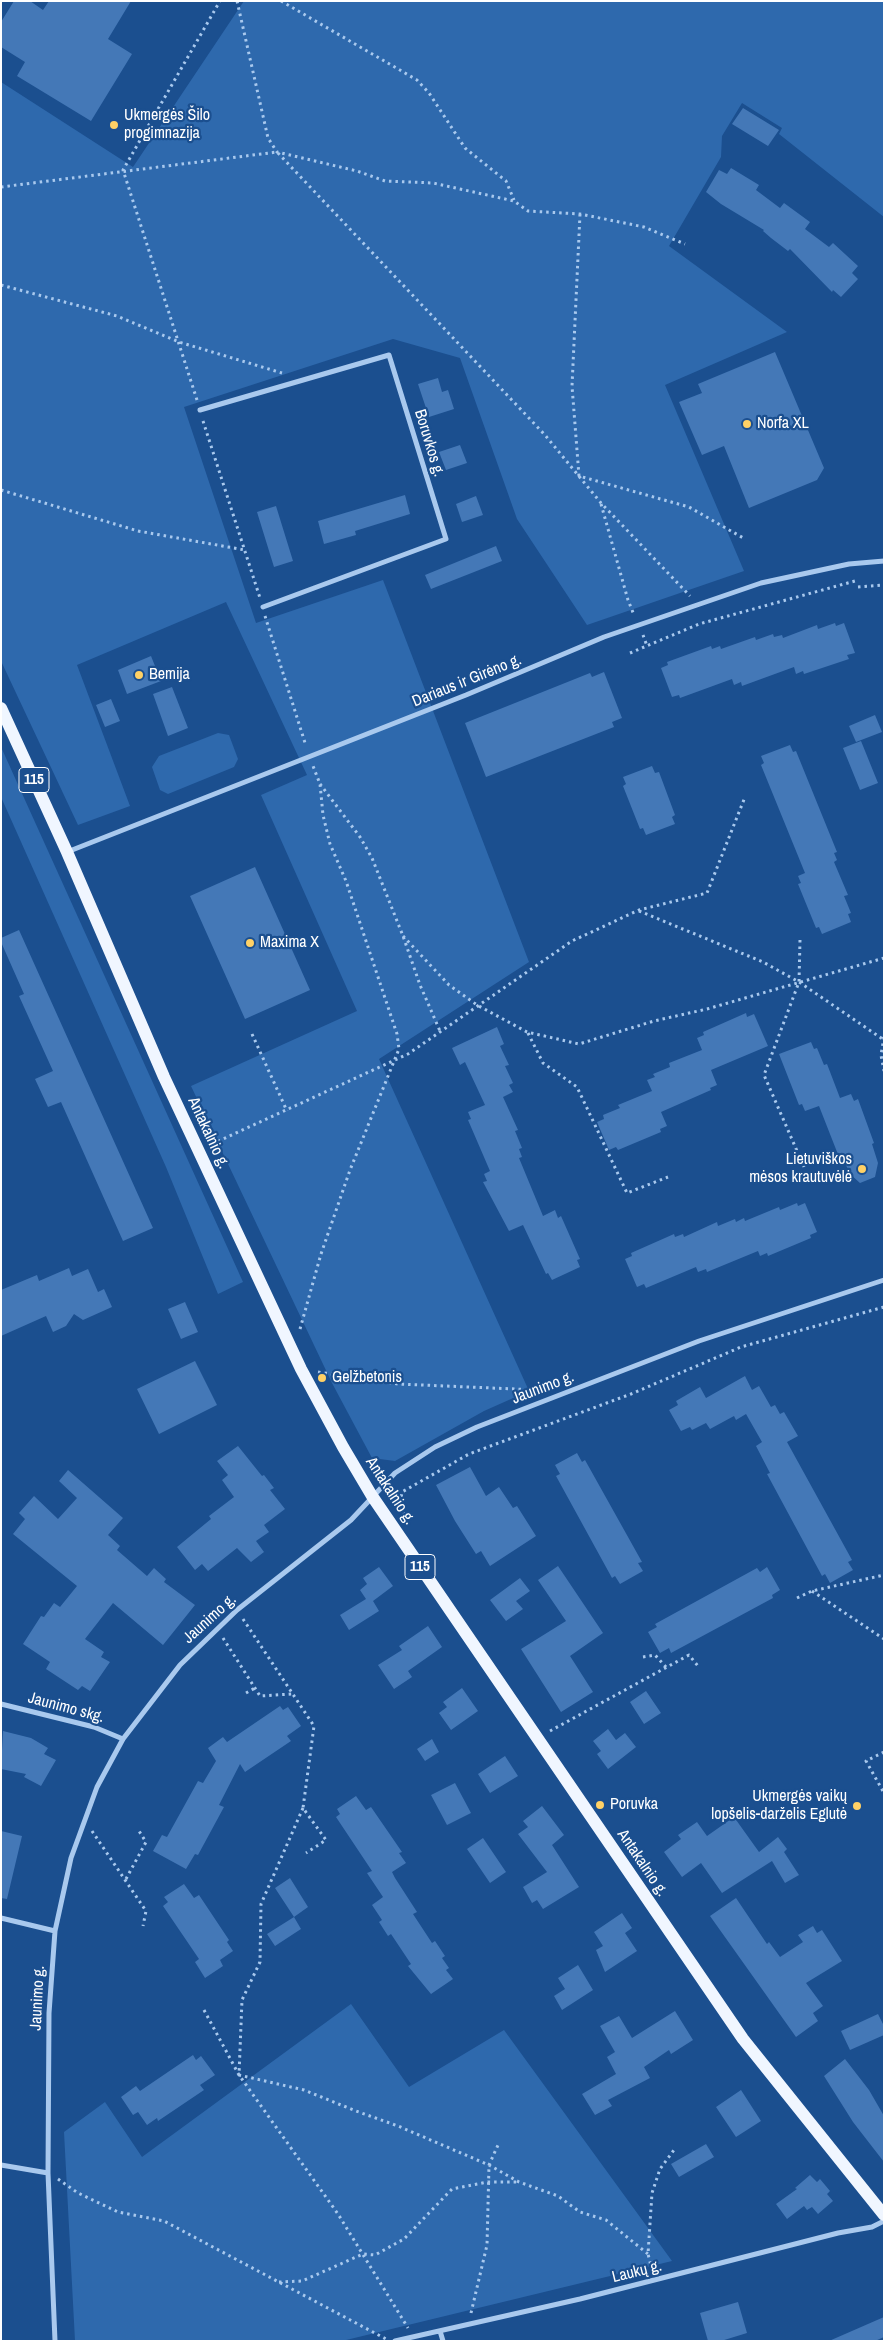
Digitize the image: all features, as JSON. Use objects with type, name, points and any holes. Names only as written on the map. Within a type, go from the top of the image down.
[{"type":"main road","name":"Antakalnio g.","points":[[1,708],[67,852],[164,1077],[300,1369],[372,1496],[743,2038],[884,2215]]},
{"type":"street","name":"Boruvkos g.","points":[[200,410],[389,355],[446,539],[262,607]]},
{"type":"street","name":"Dariaus ir Girėno g.","points":[[67,852],[639,625],[697,604],[761,582],[849,564],[884,561]]},
{"type":"street","name":"Jaunimo g.","points":[[55,2341],[48,2172],[49,2013],[55,1931],[70,1858],[97,1787],[123,1739],[180,1665],[216,1628],[237,1610],[350,1520],[395,1473],[435,1447],[477,1427],[699,1341],[884,1280]]},
{"type":"street","name":"Jaunimo skg.","points":[[1,1704],[94,1727],[123,1739]]},
{"type":"street","points":[[1,1918],[55,1931]]},
{"type":"street","points":[[1,2164],[48,2172]]},
{"type":"street","name":"Laukų g.","points":[[395,2341],[655,2280],[838,2233],[872,2227],[884,2221]]},
{"type":"street","points":[[440,2331],[443,2341]]},
{"type":"path","points":[[220,1],[123,170],[309,757],[320,784],[360,837],[372,858],[404,936],[420,985],[440,1031]]},
{"type":"path","points":[[237,1],[268,138],[277,152],[545,434],[600,503],[697,604]]},
{"type":"path","points":[[281,1],[417,80],[429,93],[465,148],[506,181],[514,201]]},
{"type":"path","points":[[1,187],[123,170],[277,152],[357,171],[385,182],[433,183],[514,201],[528,211],[580,214],[644,227],[685,244]]},
{"type":"path","points":[[579,476],[572,386],[580,214]]},
{"type":"path","points":[[1,285],[117,316],[179,342],[303,380]]},
{"type":"path","points":[[579,476],[689,507],[745,539]]},
{"type":"path","points":[[1,490],[138,531],[244,550]]},
{"type":"path","points":[[600,503],[628,600],[647,646]]},
{"type":"path","points":[[630,652],[699,624],[856,581]]},
{"type":"path","points":[[858,587],[884,585]]},
{"type":"path","points":[[293,1353],[321,1254],[350,1170],[399,1049],[397,1034],[346,881],[330,844],[323,815],[320,784]]},
{"type":"path","points":[[197,1147],[214,1144],[408,1054],[476,1005],[572,941],[639,910],[707,893],[745,797]]},
{"type":"path","points":[[639,910],[763,962],[799,982],[884,1039],[881,1054],[884,1071]]},
{"type":"path","points":[[404,936],[449,986],[476,1005],[527,1032],[579,1044],[884,958]]},
{"type":"path","points":[[800,940],[799,982],[764,1075],[804,1167]]},
{"type":"path","points":[[527,1032],[542,1063],[577,1087],[627,1193],[668,1177]]},
{"type":"path","points":[[252,1034],[287,1110]]},
{"type":"path","points":[[392,1525],[406,1517],[400,1504],[402,1492],[469,1454],[630,1394],[741,1347],[884,1307]]},
{"type":"path","points":[[300,1369],[398,1384],[569,1392]]},
{"type":"path","points":[[797,1598],[812,1590],[884,1575]]},
{"type":"path","points":[[812,1590],[884,1639]]},
{"type":"path","points":[[237,1610],[314,1726],[304,1808],[261,1904],[260,1962],[242,2000],[238,2074]]},
{"type":"path","points":[[216,1628],[260,1696],[293,1694]]},
{"type":"path","points":[[643,1657],[655,1655],[666,1667]]},
{"type":"path","points":[[537,1738],[689,1655],[698,1666]]},
{"type":"path","points":[[246,1693],[255,1688]]},
{"type":"path","points":[[884,1752],[866,1761],[884,1793]]},
{"type":"path","points":[[304,1808],[326,1840],[306,1853]]},
{"type":"path","points":[[84,1821],[146,1910],[143,1926]]},
{"type":"path","points":[[126,1879],[146,1842],[138,1831]]},
{"type":"path","points":[[204,2010],[238,2074],[338,2214],[414,2337]]},
{"type":"path","points":[[238,2074],[304,2090],[356,2112],[398,2126],[489,2165],[520,2182],[558,2196],[580,2212],[606,2220],[648,2254]]},
{"type":"path","points":[[468,2324],[487,2245],[489,2165],[498,2145]]},
{"type":"path","points":[[655,2280],[648,2254],[652,2193],[660,2169],[674,2150]]},
{"type":"path","points":[[48,2172],[78,2193],[118,2212],[164,2221],[388,2341]]},
{"type":"path","points":[[278,2282],[302,2281],[363,2254],[374,2255],[404,2239],[452,2190],[488,2182],[520,2182]]},
{"type":"shaded area","points":[[244,1],[884,1],[884,217],[779,134],[782,128],[742,103],[722,136],[721,157],[669,246],[787,332],[665,385],[744,571],[587,625],[517,519],[460,358],[393,339],[184,407],[256,623],[383,580],[529,962],[379,1059],[529,1391],[484,1411],[395,1461],[372,1458],[332,1383],[191,1086],[357,1011],[261,795],[307,775],[226,602],[77,665],[130,806],[78,825],[1,661],[1,82],[133,167]]},
{"type":"shaded area","points":[[218,733],[229,735],[238,759],[234,767],[168,794],[160,790],[152,767],[159,756]]},
{"type":"shaded area","points":[[1,747],[243,1282],[218,1294],[166,1167],[1,797]]},
{"type":"shaded area","points":[[351,2004],[409,2087],[504,2030],[672,2261],[342,2341],[75,2341],[64,2132],[105,2102],[142,2157]]},
{"type":"building","points":[[14,1],[30,1],[43,10],[49,1],[131,1],[108,39],[132,54],[91,121],[17,76],[25,62],[1,47],[1,22]]},
{"type":"building","points":[[743,108],[779,130],[768,146],[732,124]]},
{"type":"building","points":[[731,168],[759,185],[756,190],[780,208],[784,203],[810,222],[805,229],[829,247],[833,243],[858,266],[852,273],[858,279],[841,297],[833,290],[832,292],[790,249],[788,251],[764,230],[721,204],[706,192],[719,170],[727,174]]},
{"type":"building","name":"Norfa XL","points":[[775,352],[824,468],[817,480],[749,508],[724,446],[702,455],[679,402],[702,393],[698,384]]},
{"type":"building","points":[[438,378],[442,392],[448,390],[454,409],[429,417],[418,384]]},
{"type":"building","points":[[460,445],[467,463],[446,470],[439,452]]},
{"type":"building","points":[[405,495],[410,514],[355,531],[356,535],[324,544],[318,521]]},
{"type":"building","points":[[476,496],[483,515],[462,522],[456,504]]},
{"type":"building","points":[[276,506],[293,561],[274,567],[257,512]]},
{"type":"building","points":[[496,546],[502,561],[431,589],[425,575]]},
{"type":"building","points":[[835,623],[836,626],[844,623],[855,653],[847,655],[849,659],[804,674],[803,671],[796,674],[794,667],[742,686],[741,682],[734,685],[732,679],[680,698],[679,695],[672,697],[661,668],[668,665],[667,662],[711,646],[712,649],[720,646],[721,649],[755,637],[756,640],[773,634],[774,637],[782,635],[783,638],[817,625],[818,629]]},
{"type":"building","name":"Bemija","points":[[151,656],[161,681],[127,694],[118,670]]},
{"type":"building","points":[[604,672],[622,718],[612,722],[614,727],[486,777],[465,723],[590,673],[592,677]]},
{"type":"building","points":[[172,687],[188,728],[168,736],[153,694]]},
{"type":"building","points":[[111,699],[120,721],[105,727],[96,705]]},
{"type":"building","points":[[875,715],[882,732],[856,742],[849,726]]},
{"type":"building","points":[[861,741],[878,783],[860,790],[843,748]]},
{"type":"building","points":[[790,745],[793,752],[796,751],[837,852],[834,853],[837,860],[834,862],[848,895],[844,896],[851,913],[848,914],[851,922],[822,934],[819,927],[816,928],[798,884],[801,883],[798,876],[805,873],[761,765],[764,763],[761,756]]},
{"type":"building","points":[[652,766],[655,773],[659,772],[675,815],[672,817],[675,824],[646,835],[643,828],[640,829],[623,786],[626,784],[623,777]]},
{"type":"building","name":"Maxima X","points":[[255,867],[310,990],[245,1019],[190,896]]},
{"type":"building","points":[[19,930],[153,1228],[123,1241],[61,1102],[48,1107],[35,1079],[53,1071],[19,996],[24,994],[1,942],[1,938]]},
{"type":"building","points":[[746,1013],[747,1017],[754,1014],[768,1046],[711,1070],[717,1085],[710,1088],[711,1090],[661,1112],[667,1126],[660,1129],[661,1132],[618,1150],[616,1147],[609,1150],[597,1122],[604,1119],[603,1115],[620,1108],[618,1105],[652,1091],[647,1080],[655,1077],[653,1074],[670,1067],[669,1063],[702,1050],[697,1038],[704,1035],[703,1032]]},
{"type":"building","points":[[497,1027],[504,1044],[500,1046],[509,1065],[505,1066],[513,1083],[509,1085],[513,1092],[503,1097],[518,1130],[515,1131],[522,1148],[519,1149],[522,1157],[519,1158],[543,1216],[555,1210],[558,1218],[561,1216],[580,1259],[577,1260],[580,1267],[552,1280],[548,1273],[546,1274],[523,1225],[509,1231],[483,1182],[487,1181],[484,1174],[490,1171],[468,1120],[471,1119],[468,1112],[485,1105],[465,1062],[460,1065],[452,1048]]},
{"type":"building","points":[[811,1042],[814,1049],[817,1048],[824,1065],[827,1064],[840,1098],[851,1094],[854,1101],[858,1099],[874,1143],[872,1144],[878,1163],[875,1177],[860,1183],[850,1174],[842,1156],[839,1157],[819,1106],[805,1111],[802,1104],[799,1105],[779,1054]]},
{"type":"building","points":[[797,1203],[798,1206],[805,1203],[817,1232],[810,1235],[811,1238],[768,1256],[767,1253],[760,1256],[758,1251],[707,1272],[706,1269],[698,1272],[696,1267],[646,1288],[644,1284],[637,1287],[625,1259],[632,1256],[631,1253],[674,1234],[675,1237],[683,1234],[684,1237],[717,1222],[718,1226],[735,1219],[736,1222],[744,1218],[745,1221],[779,1207],[780,1210]]},
{"type":"building","points":[[69,1268],[72,1276],[88,1269],[98,1292],[104,1289],[112,1307],[83,1320],[74,1314],[66,1326],[53,1332],[46,1316],[1,1336],[1,1290],[37,1275],[39,1281]]},
{"type":"building","points":[[185,1302],[198,1332],[181,1339],[168,1309]]},
{"type":"building","points":[[195,1361],[217,1405],[159,1434],[137,1389]]},
{"type":"building","points":[[745,1376],[752,1390],[759,1386],[771,1407],[775,1405],[780,1414],[784,1412],[798,1436],[787,1442],[852,1560],[848,1562],[853,1570],[830,1583],[825,1574],[822,1576],[767,1474],[770,1473],[756,1446],[762,1442],[746,1414],[736,1420],[734,1416],[710,1429],[706,1423],[692,1430],[690,1427],[681,1431],[669,1410],[678,1405],[676,1401],[700,1387],[706,1398]]},
{"type":"building","points":[[238,1446],[274,1488],[270,1490],[285,1509],[264,1525],[269,1532],[256,1541],[264,1552],[251,1562],[237,1548],[208,1571],[202,1564],[195,1570],[177,1547],[211,1519],[209,1516],[234,1497],[222,1480],[228,1475],[217,1461]]},
{"type":"building","points":[[577,1453],[582,1462],[585,1460],[642,1562],[638,1563],[643,1571],[620,1584],[615,1576],[612,1578],[556,1476],[560,1474],[555,1465]]},
{"type":"building","points":[[470,1467],[486,1496],[499,1487],[513,1508],[517,1506],[536,1536],[490,1566],[481,1551],[476,1554],[455,1521],[436,1485]]},
{"type":"building","points":[[68,1470],[123,1518],[108,1535],[120,1546],[117,1550],[147,1576],[154,1568],[166,1579],[164,1582],[195,1605],[163,1645],[113,1603],[85,1639],[104,1652],[101,1657],[110,1662],[90,1691],[82,1686],[78,1690],[46,1669],[50,1662],[23,1644],[41,1616],[44,1617],[54,1603],[60,1607],[77,1586],[13,1534],[25,1519],[19,1513],[34,1496],[58,1519],[77,1498],[59,1481]]},
{"type":"building","points":[[558,1566],[603,1633],[570,1656],[593,1692],[561,1712],[521,1649],[566,1621],[538,1580]]},
{"type":"building","points":[[379,1567],[393,1586],[373,1601],[379,1611],[349,1630],[340,1615],[366,1599],[360,1590],[367,1584],[363,1578]]},
{"type":"building","points":[[767,1567],[780,1590],[772,1595],[773,1598],[671,1653],[669,1648],[660,1653],[648,1632],[657,1627],[655,1624],[757,1568],[760,1572]]},
{"type":"building","points":[[520,1578],[530,1591],[516,1601],[523,1609],[506,1621],[490,1600]]},
{"type":"building","points":[[428,1626],[442,1647],[408,1671],[412,1677],[394,1689],[378,1665],[402,1650],[399,1646]]},
{"type":"building","points":[[462,1688],[478,1711],[451,1730],[439,1713],[447,1707],[443,1702]]},
{"type":"building","points":[[646,1691],[661,1713],[644,1724],[630,1702]]},
{"type":"building","points":[[280,1706],[283,1710],[288,1707],[301,1726],[287,1736],[291,1741],[245,1772],[240,1764],[219,1805],[224,1807],[198,1855],[195,1854],[186,1869],[153,1851],[162,1835],[167,1837],[198,1781],[203,1783],[216,1761],[208,1748],[223,1737],[227,1742]]},
{"type":"building","points":[[608,1729],[616,1740],[625,1733],[636,1747],[608,1769],[597,1754],[601,1751],[593,1741]]},
{"type":"building","points":[[3,1731],[31,1738],[48,1748],[44,1754],[56,1760],[41,1786],[24,1777],[26,1774],[1,1769]]},
{"type":"building","points":[[432,1739],[439,1752],[425,1761],[417,1749]]},
{"type":"building","points":[[505,1756],[518,1776],[490,1793],[478,1774]]},
{"type":"building","points":[[455,1783],[471,1813],[447,1825],[431,1795]]},
{"type":"building","points":[[356,1796],[366,1810],[371,1807],[402,1852],[399,1853],[406,1863],[392,1872],[417,1912],[413,1914],[432,1943],[435,1941],[445,1956],[442,1958],[449,1968],[446,1970],[453,1979],[431,1994],[408,1966],[411,1964],[391,1934],[388,1936],[379,1922],[382,1920],[372,1905],[383,1897],[367,1873],[372,1871],[336,1817],[340,1814],[337,1809]]},
{"type":"building","points":[[542,1806],[564,1835],[552,1845],[579,1887],[543,1909],[537,1900],[532,1903],[523,1887],[547,1872],[518,1834],[528,1827],[523,1821]]},
{"type":"building","points":[[734,1817],[759,1852],[778,1837],[787,1849],[784,1852],[799,1875],[785,1883],[772,1861],[722,1893],[701,1863],[682,1877],[664,1852],[681,1839],[678,1835],[697,1822],[707,1836]]},
{"type":"building","points":[[1,1831],[22,1836],[7,1899],[1,1898]]},
{"type":"building","points":[[483,1838],[506,1872],[490,1883],[467,1849]]},
{"type":"building","points":[[290,1878],[308,1907],[294,1917],[275,1888]]},
{"type":"building","points":[[184,1884],[194,1898],[199,1895],[229,1940],[227,1942],[233,1951],[220,1960],[223,1966],[205,1978],[195,1962],[199,1959],[163,1906],[168,1902],[164,1897]]},
{"type":"building","points":[[736,1898],[767,1944],[769,1942],[780,1957],[803,1942],[798,1935],[813,1926],[817,1933],[822,1930],[842,1961],[806,1983],[823,2006],[813,2013],[818,2021],[796,2037],[710,1916]]},
{"type":"building","points":[[622,1913],[632,1928],[625,1933],[637,1951],[605,1972],[596,1950],[603,1946],[594,1932]]},
{"type":"building","points":[[294,1917],[301,1929],[275,1946],[267,1934]]},
{"type":"building","points":[[578,1965],[593,1990],[562,2010],[554,1996],[565,1989],[558,1978]]},
{"type":"building","points":[[675,2011],[693,2040],[671,2054],[669,2050],[644,2067],[650,2078],[608,2100],[612,2106],[595,2115],[582,2094],[616,2074],[607,2057],[615,2052],[600,2026],[619,2016],[632,2038]]},
{"type":"building","points":[[878,2014],[884,2026],[884,2035],[850,2050],[841,2031]]},
{"type":"building","points":[[193,2055],[196,2060],[201,2056],[215,2075],[200,2085],[204,2090],[158,2121],[157,2118],[147,2125],[138,2112],[133,2115],[121,2097],[136,2086],[140,2091]]},
{"type":"building","points":[[845,2059],[869,2090],[884,2116],[884,2162],[853,2122],[824,2076]]},
{"type":"building","points":[[741,2090],[761,2121],[736,2137],[716,2107]]},
{"type":"building","points":[[706,2144],[714,2157],[679,2177],[671,2164]]},
{"type":"building","points":[[810,2175],[817,2182],[820,2179],[830,2191],[827,2194],[833,2201],[818,2214],[812,2207],[807,2210],[804,2206],[787,2219],[776,2204],[797,2189],[795,2188]]},
{"type":"building","points":[[738,2302],[747,2333],[721,2341],[708,2341],[700,2313]]},
{"type":"building","points":[[884,2317],[884,2337],[875,2341],[829,2341]]},
{"type":"place","name":"Ukmergės Šilo progimnazija","points":[[114,125]]},
{"type":"place","name":"Norfa XL","points":[[747,424]]},
{"type":"place","name":"Bemija","points":[[139,675]]},
{"type":"place","name":"Maxima X","points":[[250,943]]},
{"type":"place","name":"Lietuviškos mėsos krautuvėlė","points":[[862,1169]]},
{"type":"place","name":"Gelžbetonis","points":[[322,1378]]},
{"type":"place","name":"Poruvka","points":[[600,1805]]},
{"type":"place","name":"Ukmergės vaikų lopšelis-darželis Eglutė","points":[[857,1806]]}]
